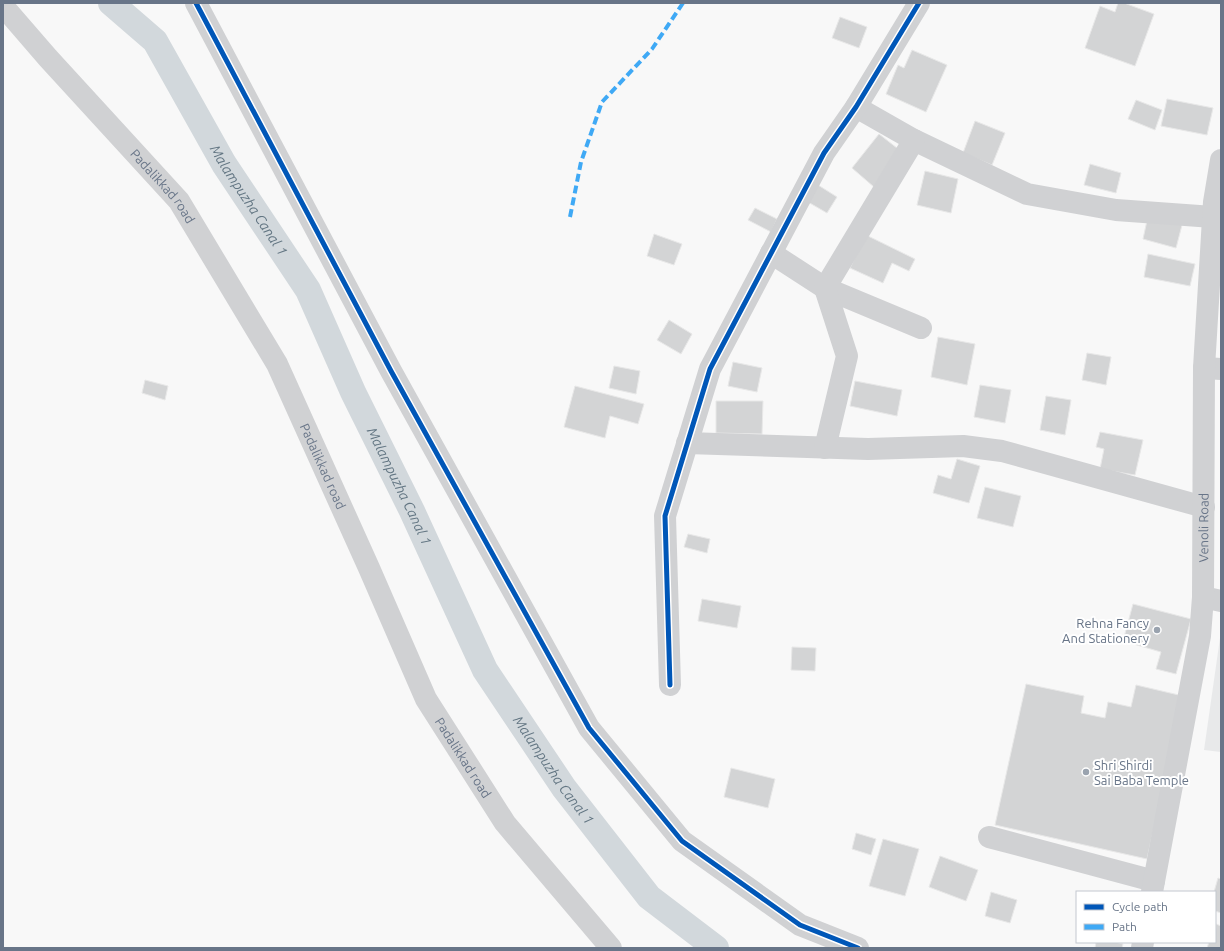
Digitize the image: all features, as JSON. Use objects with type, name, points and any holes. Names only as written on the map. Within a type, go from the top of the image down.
[{"type":"street","points":[[196,3],[392,370],[589,728],[682,841],[800,925],[858,948]]},
{"type":"street","points":[[670,685],[665,516],[710,369],[824,153],[856,107],[919,3]]},
{"type":"street","name":"Padalikkad road","points":[[3,6],[48,58],[180,201],[277,364],[370,568],[426,699],[505,823],[611,948]]},
{"type":"street","points":[[856,107],[914,140],[1027,194],[1116,210],[1213,217]]},
{"type":"street","points":[[825,448],[847,356],[825,288],[914,140]]},
{"type":"street","name":"Venoli Road","points":[[1153,886],[1200,636],[1212,599],[1204,507],[1212,368],[1213,217],[1221,160]]},
{"type":"street","points":[[771,252],[825,288],[921,328]]},
{"type":"street","points":[[687,443],[868,449],[963,446],[1002,451],[1204,507]]},
{"type":"street","points":[[989,837],[1153,886]]},
{"type":"shaded area","points":[[1221,631],[1221,752],[1204,750]]},
{"type":"building","points":[[1118,3],[1124,3],[1154,14],[1135,66],[1085,48],[1100,6],[1115,12]]},
{"type":"building","points":[[840,17],[867,27],[859,48],[832,38]]},
{"type":"building","points":[[912,50],[947,65],[926,112],[886,94],[898,65],[904,68]]},
{"type":"building","points":[[1167,99],[1213,108],[1207,135],[1161,126]]},
{"type":"building","points":[[1136,100],[1162,110],[1155,130],[1128,119]]},
{"type":"building","points":[[975,121],[1005,133],[992,165],[963,153]]},
{"type":"building","points":[[879,134],[902,152],[874,187],[852,168]]},
{"type":"building","points":[[1090,164],[1121,173],[1116,193],[1084,185]]},
{"type":"building","points":[[925,171],[958,179],[951,213],[917,205]]},
{"type":"building","points":[[818,185],[837,197],[827,213],[808,202]]},
{"type":"building","points":[[755,208],[777,219],[771,232],[748,220]]},
{"type":"building","points":[[1148,216],[1182,225],[1176,248],[1143,239]]},
{"type":"building","points":[[654,234],[682,244],[674,265],[647,256]]},
{"type":"building","points":[[866,235],[915,259],[909,271],[892,263],[883,283],[850,268]]},
{"type":"building","points":[[1148,254],[1195,264],[1190,286],[1144,277]]},
{"type":"building","points":[[669,320],[692,334],[681,354],[657,340]]},
{"type":"building","points":[[938,337],[975,344],[967,385],[931,377]]},
{"type":"building","points":[[1087,353],[1111,357],[1106,385],[1082,380]]},
{"type":"building","points":[[733,362],[762,368],[757,392],[728,386]]},
{"type":"building","points":[[614,366],[640,371],[636,394],[609,388]]},
{"type":"building","points":[[145,380],[168,386],[165,400],[142,393]]},
{"type":"building","points":[[855,381],[902,390],[897,416],[850,406]]},
{"type":"building","points":[[980,385],[1011,390],[1005,423],[974,417]]},
{"type":"building","points":[[575,386],[644,404],[638,424],[610,416],[605,438],[564,427]]},
{"type":"building","points":[[1046,396],[1071,400],[1065,435],[1040,430]]},
{"type":"building","points":[[716,401],[763,401],[762,434],[716,433]]},
{"type":"building","points":[[1100,432],[1143,440],[1135,475],[1100,469],[1104,449],[1096,447]]},
{"type":"building","points":[[957,459],[980,466],[969,503],[933,493],[938,475],[951,479]]},
{"type":"building","points":[[985,487],[1021,496],[1013,527],[977,518]]},
{"type":"building","points":[[688,534],[710,539],[707,553],[684,547]]},
{"type":"building","points":[[702,599],[741,606],[737,628],[698,621]]},
{"type":"building","name":"Rehna Fancy And Stationery","points":[[1133,604],[1191,619],[1176,674],[1156,669],[1161,652],[1123,641]]},
{"type":"building","points":[[792,647],[816,648],[815,671],[791,670]]},
{"type":"building","name":"Shri Shirdi Sai Baba Temple","points":[[1026,684],[1084,696],[1081,713],[1105,718],[1108,702],[1131,707],[1136,685],[1183,696],[1147,859],[995,825]]},
{"type":"building","points":[[731,768],[775,779],[768,808],[724,797]]},
{"type":"building","points":[[856,833],[876,839],[871,855],[852,849]]},
{"type":"building","points":[[883,839],[919,849],[905,896],[869,886]]},
{"type":"building","points":[[940,856],[978,870],[966,901],[929,887]]},
{"type":"building","points":[[1218,878],[1221,879],[1221,913],[1216,911],[1216,891],[1214,891]]},
{"type":"building","points":[[991,892],[1017,900],[1010,923],[985,916]]},
{"type":"building","points":[[1216,924],[1221,926],[1221,948],[1207,948],[1209,943],[1216,943]]},
{"type":"building","points":[[1096,943],[1123,944],[1122,948],[1095,948]]},
{"type":"waterway","name":"Malampuzha Canal 1","points":[[111,3],[155,41],[224,164],[308,290],[353,392],[412,511],[485,670],[564,788],[649,897],[716,948]]},
{"type":"marked path","points":[[570,217],[581,162],[602,102],[652,49],[683,3]]},
{"type":"cycle path","points":[[196,3],[391,371],[589,728],[682,841],[800,925],[858,948]]},
{"type":"cycle path","points":[[670,685],[665,516],[710,369],[824,153],[856,107],[919,3]]},
{"type":"place","name":"Rehna Fancy And Stationery","points":[[1157,630]]},
{"type":"place","name":"Shri Shirdi Sai Baba Temple","points":[[1086,772]]}]
